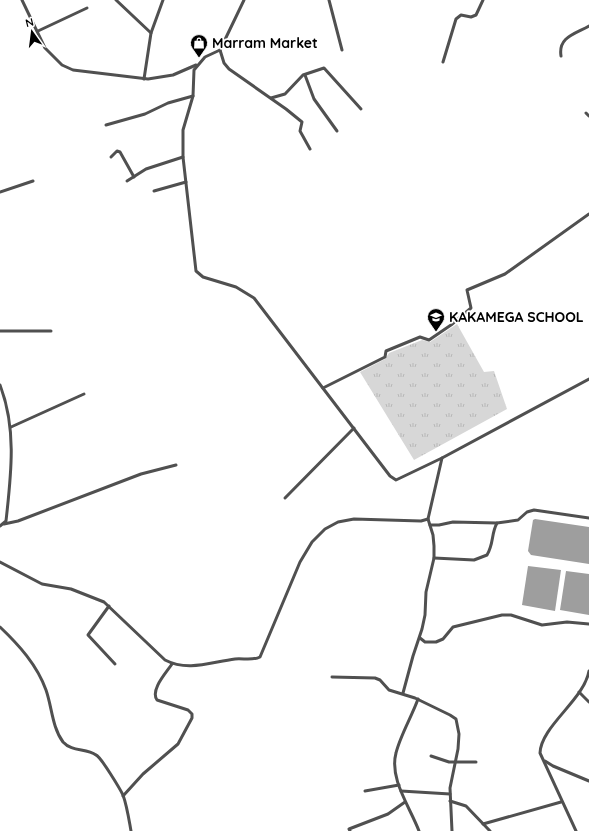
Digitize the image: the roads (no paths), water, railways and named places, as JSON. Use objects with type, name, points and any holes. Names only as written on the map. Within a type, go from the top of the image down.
[{"type":"street","points":[[22,0],[38,30],[45,48],[62,65],[81,72],[144,79],[172,75],[196,65],[205,57],[220,50],[244,0]]},
{"type":"street","points":[[116,0],[151,33]]},
{"type":"street","points":[[144,79],[151,33],[163,0]]},
{"type":"street","points":[[330,0],[342,50]]},
{"type":"street","points":[[443,62],[456,19],[461,15],[469,17],[476,15],[483,0]]},
{"type":"street","points":[[38,30],[87,8]]},
{"type":"street","points":[[561,56],[561,45],[565,40],[589,26]]},
{"type":"street","points":[[220,50],[224,63],[229,69],[271,98],[302,122],[300,131],[310,149]]},
{"type":"street","points":[[196,65],[192,74],[193,96],[183,130],[183,158],[193,236],[194,264],[198,273],[203,277],[236,287],[254,298],[390,476],[396,480],[442,458],[589,379]]},
{"type":"street","points":[[271,98],[285,94],[302,75],[325,69],[361,109]]},
{"type":"street","points":[[305,75],[314,99],[337,131]]},
{"type":"street","points":[[106,125],[145,114],[168,103],[193,96]]},
{"type":"street","points":[[586,112],[589,116]]},
{"type":"street","points":[[111,157],[116,152],[120,152],[134,177]]},
{"type":"street","points":[[127,181],[146,169],[183,158]]},
{"type":"street","points":[[0,192],[33,181]]},
{"type":"street","points":[[154,191],[186,182]]},
{"type":"street","points":[[323,388],[385,357],[386,351],[420,337],[429,340],[471,308],[467,290],[505,274],[589,214]]},
{"type":"street","points":[[0,331],[51,331]]},
{"type":"street","points":[[0,385],[5,398],[11,427],[11,470],[6,521],[4,524]]},
{"type":"street","points":[[11,427],[84,394]]},
{"type":"street","points":[[285,498],[354,428]]},
{"type":"street","points":[[403,693],[413,656],[420,638],[425,615],[426,592],[434,558],[433,535],[428,519],[442,458]]},
{"type":"street","points":[[0,526],[18,521],[141,474],[176,466]]},
{"type":"street","points":[[430,525],[439,526],[453,522],[497,523],[520,519],[527,512],[534,510],[589,518]]},
{"type":"street","points":[[0,562],[42,584],[86,594],[109,606],[160,656],[172,664],[195,666],[260,657],[300,562],[312,542],[324,529],[338,522],[354,519],[421,521],[428,519]]},
{"type":"street","points":[[434,558],[474,560],[487,555],[493,546],[494,529],[497,523]]},
{"type":"street","points":[[109,606],[88,635],[115,664]]},
{"type":"street","points":[[420,638],[425,642],[436,642],[443,640],[453,627],[502,615],[511,615],[542,625],[567,622],[589,624]]},
{"type":"street","points":[[0,627],[30,659],[38,672],[46,692],[57,730],[63,742],[69,748],[96,754],[102,760],[123,796],[131,831]]},
{"type":"street","points":[[123,796],[143,774],[178,744],[192,718],[192,714],[188,710],[157,700],[154,696],[157,686],[172,664]]},
{"type":"street","points":[[576,831],[561,802],[540,753],[542,744],[579,692],[589,671]]},
{"type":"street","points":[[332,677],[351,679],[375,678],[380,680],[390,690],[418,699],[450,714],[456,719],[459,734],[456,763],[453,770],[450,794],[452,831]]},
{"type":"street","points":[[579,692],[589,702]]},
{"type":"street","points":[[418,699],[396,752],[395,765],[401,791],[418,831]]},
{"type":"street","points":[[431,756],[456,763],[476,762]]},
{"type":"street","points":[[543,760],[553,766],[589,781]]},
{"type":"street","points":[[365,791],[399,785]]},
{"type":"street","points":[[401,791],[450,794]]},
{"type":"street","points":[[450,801],[466,806],[490,831]]},
{"type":"street","points":[[350,831],[349,829],[388,814],[405,802]]},
{"type":"street","points":[[483,824],[561,802]]},
{"type":"place","name":"Marram Market","points":[[199,58]]},
{"type":"place","name":"KAKAMEGA SCHOOL","points":[[436,332]]}]
